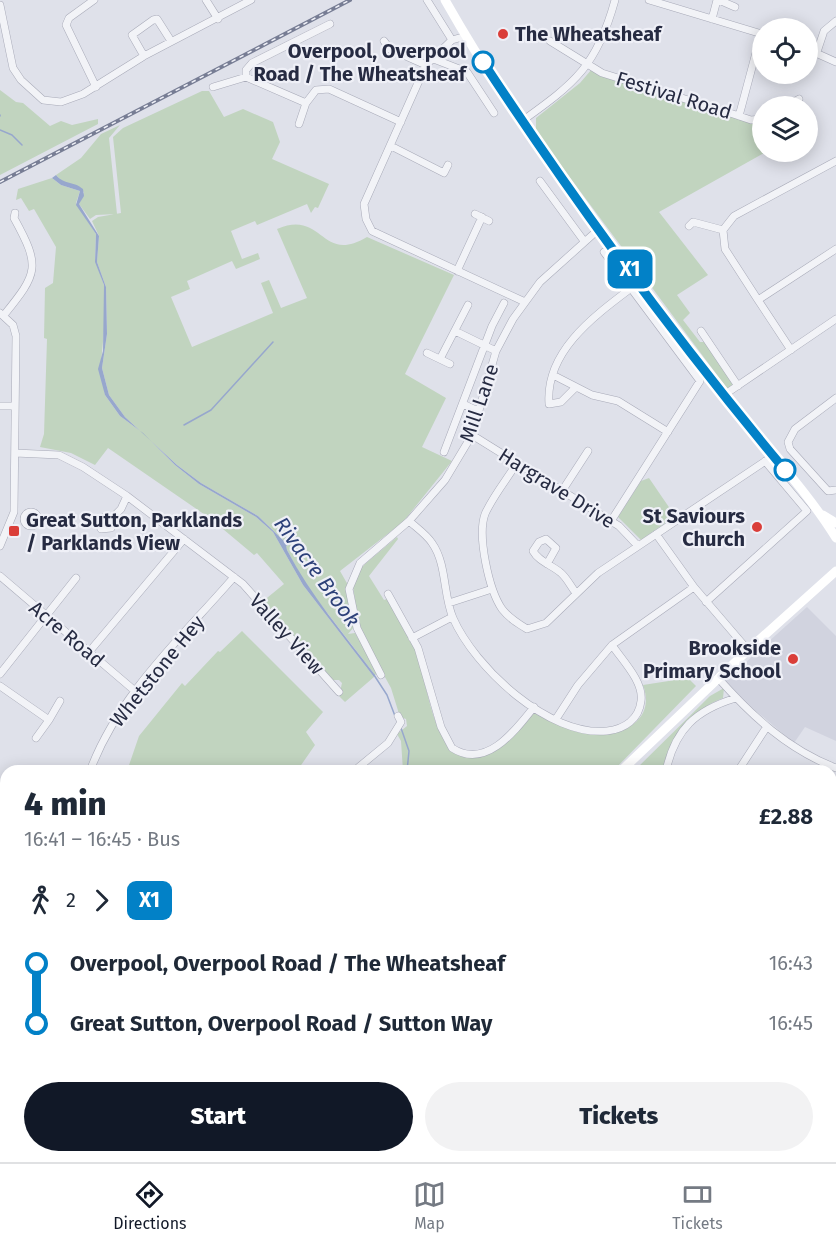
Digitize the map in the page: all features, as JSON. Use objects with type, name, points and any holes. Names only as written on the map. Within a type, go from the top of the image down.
[{"type":"main road","points":[[445,0],[522,121],[599,229],[635,285],[724,395],[769,458],[821,513],[836,538]]},
{"type":"main road","points":[[821,513],[836,523]]},
{"type":"main road","points":[[627,765],[748,650],[836,571]]},
{"type":"street","points":[[94,0],[69,18],[66,25],[96,87]]},
{"type":"street","points":[[206,0],[218,19]]},
{"type":"street","points":[[0,5],[13,68],[21,80],[43,100],[61,102],[96,87],[144,56],[218,19],[250,0]]},
{"type":"street","points":[[426,0],[452,40]]},
{"type":"street","points":[[522,121],[577,79],[599,46],[615,0]]},
{"type":"street","points":[[649,0],[752,31]]},
{"type":"street","points":[[712,19],[718,0],[735,7]]},
{"type":"street","points":[[144,56],[132,34],[153,20],[157,19],[171,41]]},
{"type":"street","points":[[818,49],[824,31],[836,21]]},
{"type":"street","points":[[246,77],[246,70],[252,63],[330,24]]},
{"type":"street","points":[[466,36],[452,40],[426,65],[364,204],[368,225],[372,231],[525,302]]},
{"type":"street","name":"Festival Road","points":[[550,41],[602,73],[738,116],[752,118]]},
{"type":"street","points":[[384,42],[390,49],[426,65]]},
{"type":"street","points":[[818,53],[836,62]]},
{"type":"street","points":[[431,58],[467,72],[494,113]]},
{"type":"street","points":[[738,116],[752,68]]},
{"type":"street","points":[[213,87],[246,77],[306,102]]},
{"type":"street","points":[[299,124],[306,102],[316,90],[329,89],[401,122]]},
{"type":"street","points":[[391,146],[443,176],[448,165]]},
{"type":"street","points":[[791,350],[725,249],[723,230],[734,216],[836,161]]},
{"type":"street","points":[[540,181],[584,241]]},
{"type":"street","points":[[0,546],[14,512],[15,453],[16,336],[13,325],[2,314],[26,288],[33,266],[31,252],[14,218],[15,213]]},
{"type":"street","points":[[457,271],[482,217]]},
{"type":"street","points":[[691,222],[723,230]]},
{"type":"street","name":"Mill Lane","points":[[381,675],[357,628],[349,589],[360,563],[409,521],[445,480],[472,435],[496,351],[525,302],[540,282],[599,229]]},
{"type":"street","points":[[758,300],[836,249]]},
{"type":"street","points":[[604,252],[635,285],[700,381],[611,521]]},
{"type":"street","points":[[576,387],[561,402],[549,404],[548,390],[567,347],[583,327],[635,285]]},
{"type":"street","points":[[444,452],[485,345],[504,303]]},
{"type":"street","points":[[440,359],[468,305]]},
{"type":"street","points":[[724,395],[836,319]]},
{"type":"street","points":[[455,331],[496,351]]},
{"type":"street","points":[[701,331],[738,386]]},
{"type":"street","points":[[427,353],[450,364]]},
{"type":"street","points":[[553,375],[592,395],[618,401],[668,432]]},
{"type":"street","points":[[836,398],[795,429],[788,442],[790,449],[821,485],[828,491],[836,490]]},
{"type":"street","points":[[463,404],[478,411]]},
{"type":"street","points":[[0,406],[14,406]]},
{"type":"street","name":"Hargrave Drive","points":[[472,435],[611,521],[630,536],[638,546]]},
{"type":"street","points":[[562,491],[588,451]]},
{"type":"street","name":"Valley View","points":[[15,453],[59,455],[83,467],[127,496],[234,577],[339,692]]},
{"type":"street","points":[[517,463],[486,514],[483,523],[483,540],[492,588],[511,619],[527,629],[546,623],[598,573],[769,458],[807,511],[706,602]]},
{"type":"street","points":[[110,520],[121,509],[127,496]]},
{"type":"street","points":[[14,512],[26,516]]},
{"type":"street","points":[[409,521],[429,539],[438,553],[452,617],[481,662],[513,692],[534,707],[585,731],[608,731],[623,727],[633,721],[639,711],[641,691],[612,645]]},
{"type":"street","points":[[656,534],[694,587],[748,650]]},
{"type":"street","points":[[89,652],[184,539]]},
{"type":"street","points":[[548,564],[561,573],[576,593]]},
{"type":"street","name":"Acre Road","points":[[0,576],[135,691]]},
{"type":"street","name":"Whetstone Hey","points":[[93,765],[110,727],[135,691],[234,577]]},
{"type":"street","points":[[0,674],[76,578]]},
{"type":"street","points":[[556,719],[578,685],[612,645],[694,587]]},
{"type":"street","points":[[449,603],[492,588]]},
{"type":"street","points":[[387,594],[412,638],[426,669],[447,742],[459,752],[474,755],[493,748],[516,730],[534,707]]},
{"type":"street","points":[[412,638],[452,617]]},
{"type":"street","points":[[718,678],[766,728],[795,749],[828,765]]},
{"type":"street","points":[[0,686],[49,720]]},
{"type":"street","points":[[668,765],[676,744],[691,721],[714,705],[736,698]]},
{"type":"street","points":[[36,738],[60,701]]},
{"type":"street","points":[[361,765],[388,743],[400,722],[398,716]]},
{"type":"street","points":[[741,765],[748,750],[766,728]]},
{"type":"shaded area","name":"Brookside Primary School","points":[[807,607],[836,636],[836,741],[805,727],[794,743],[725,681]]},
{"type":"green space","points":[[592,69],[752,122],[752,160],[659,212],[708,275],[677,295],[690,313],[683,320],[700,342],[707,342],[737,385],[729,391],[536,132],[536,118],[580,83]]},
{"type":"green space","points":[[0,90],[16,102],[23,103],[50,126],[61,121],[72,125],[98,119],[98,124],[0,175]]},
{"type":"green space","points":[[202,91],[209,91],[224,117],[243,109],[273,122],[280,142],[272,159],[329,184],[318,208],[315,207],[311,213],[307,204],[257,225],[255,221],[231,231],[242,259],[258,253],[260,259],[236,269],[232,261],[187,281],[190,289],[171,297],[192,347],[273,313],[261,283],[269,280],[281,308],[307,298],[277,229],[292,225],[304,226],[314,230],[330,242],[340,245],[352,244],[367,237],[454,275],[405,374],[446,398],[422,447],[452,461],[403,522],[340,571],[348,585],[354,627],[348,634],[355,633],[378,673],[375,675],[305,584],[285,546],[288,545],[258,516],[201,483],[177,465],[125,417],[109,395],[102,368],[107,334],[106,287],[97,262],[99,236],[92,221],[98,217],[121,213],[113,137],[123,128]]},
{"type":"green space","points":[[120,125],[109,138],[117,214],[96,215],[90,219],[79,204],[84,192],[63,183],[56,175],[81,158],[101,134]]},
{"type":"green space","points":[[52,178],[61,185],[80,191],[76,203],[96,234],[95,259],[104,285],[101,363],[105,395],[120,416],[143,433],[175,465],[199,484],[256,517],[273,532],[303,585],[374,677],[345,702],[339,696],[342,683],[339,680],[332,680],[262,602],[284,584],[257,553],[254,555],[211,519],[108,448],[95,465],[71,453],[40,447],[44,434],[47,339],[44,338],[45,288],[53,283],[56,247],[34,209],[29,211],[21,198],[16,200],[18,189]]},
{"type":"green space","points":[[649,478],[675,516],[641,540],[618,517],[641,481]]},
{"type":"green space","points":[[397,537],[398,539],[369,576],[384,600],[387,599],[414,645],[429,700],[442,736],[451,749],[463,756],[478,756],[501,746],[522,727],[534,711],[557,724],[581,733],[606,734],[629,727],[638,720],[644,711],[646,699],[643,685],[688,678],[696,686],[619,765],[403,765],[401,741],[397,734],[407,726],[406,719],[400,717],[391,688],[359,630],[353,586],[357,572]]},
{"type":"green space","points":[[242,631],[323,712],[306,732],[315,745],[301,765],[129,765],[139,736],[182,683],[185,686],[218,651],[220,652]]},
{"type":"green space","points":[[724,688],[723,698],[700,711],[685,727],[668,765],[640,765],[710,696]]},
{"type":"water","points":[[56,175],[83,189],[84,196],[79,204],[99,236],[97,262],[106,287],[107,334],[102,368],[109,395],[125,417],[140,431],[120,416],[105,395],[98,369],[103,351],[104,285],[95,262],[96,234],[76,205],[80,191],[61,185],[52,178]]},
{"type":"water","points":[[151,441],[201,483],[258,516],[288,545],[287,550],[296,567],[328,614],[375,675],[374,677],[303,585],[273,532],[256,517],[199,484],[175,465]]},
{"type":"waterway","name":"Rivacre Brook","points":[[0,130],[12,135],[22,145]]},
{"type":"waterway","points":[[184,425],[211,410],[273,342]]},
{"type":"waterway","name":"Rivacre Brook","points":[[374,675],[387,695],[395,716]]},
{"type":"waterway","points":[[401,728],[409,751],[408,765]]},
{"type":"railway","points":[[0,182],[350,0]]},
{"type":"bus line","name":"X1","points":[[483,62],[599,229],[724,395],[785,470]]},
{"type":"place","name":"The Wheatsheaf","points":[[503,34]]},
{"type":"place","name":"Overpool, Overpool Road / The Wheatsheaf","points":[[483,62]]},
{"type":"place","name":"St Saviours Church","points":[[757,527]]},
{"type":"place","name":"Great Sutton, Parklands / Parklands View","points":[[14,531]]},
{"type":"place","name":"Brookside Primary School","points":[[793,659]]}]
